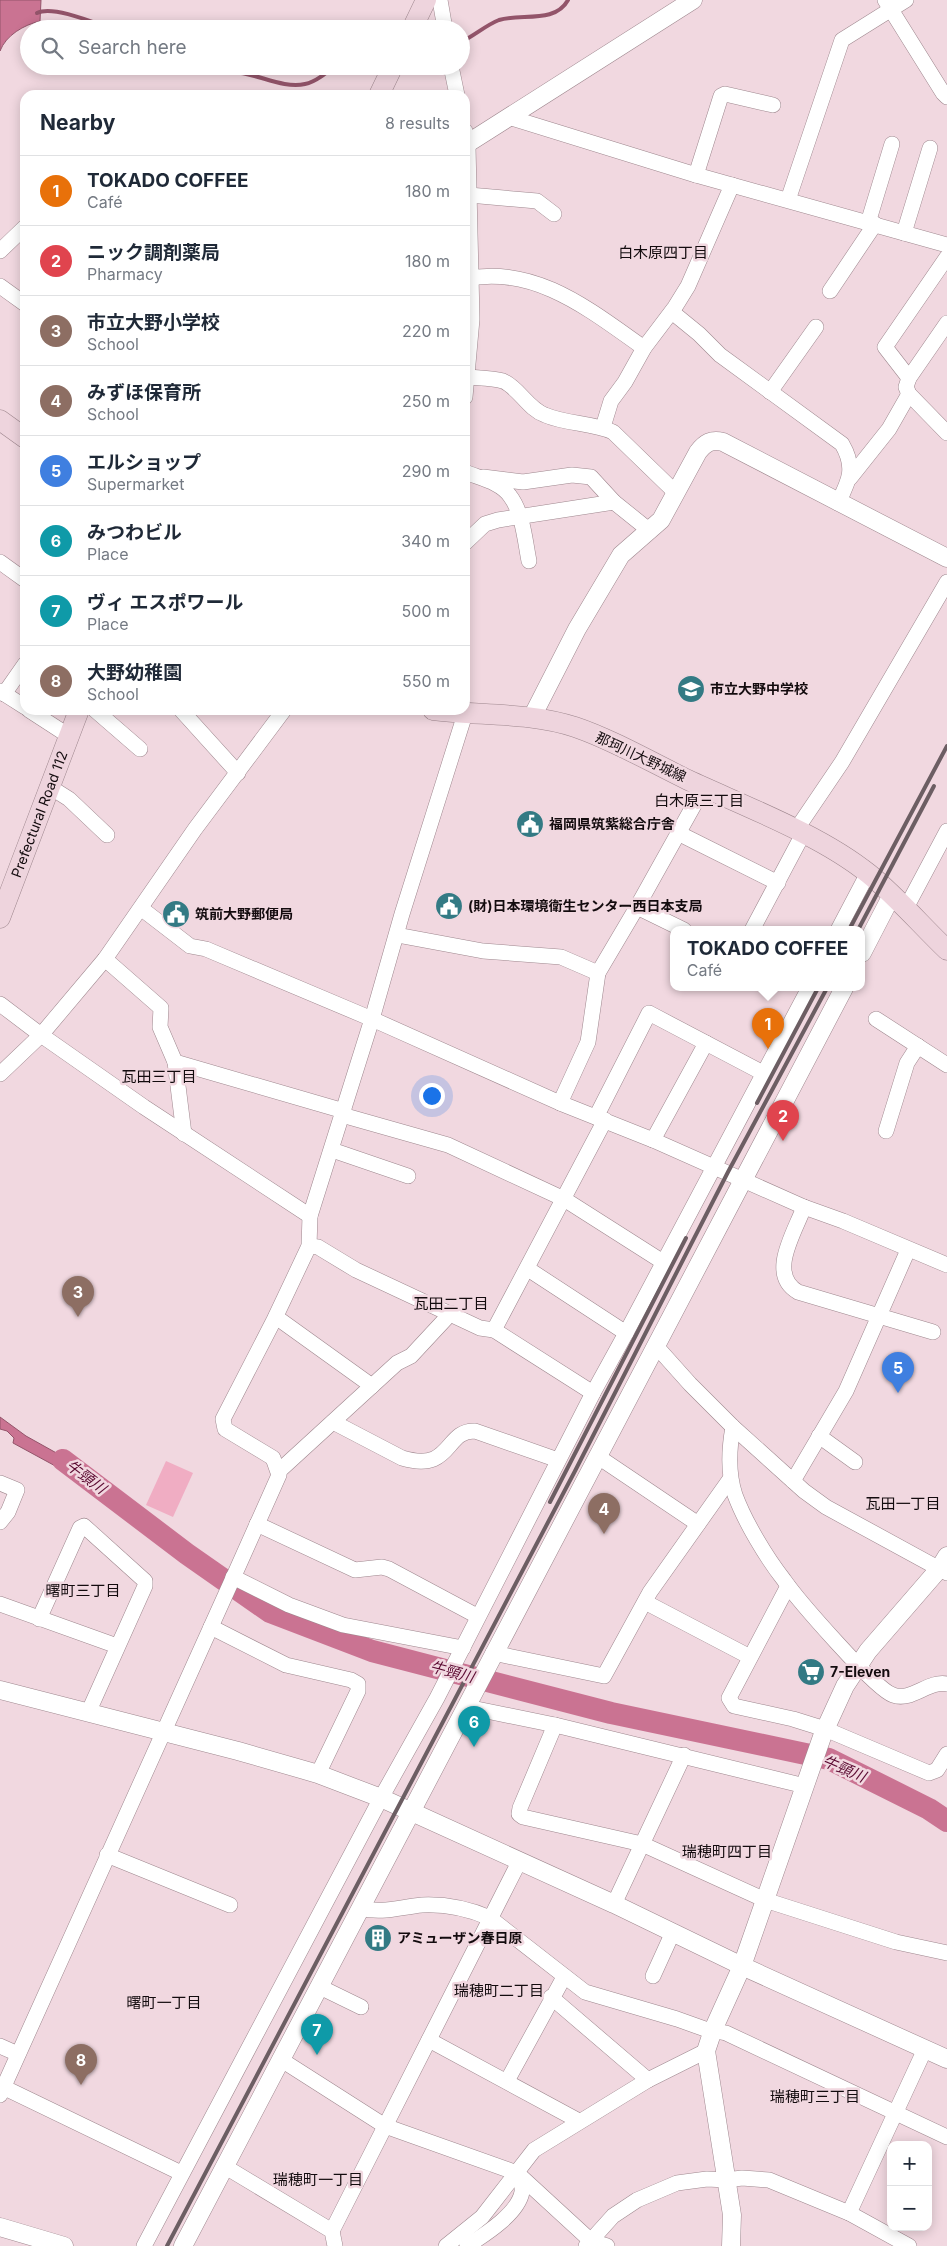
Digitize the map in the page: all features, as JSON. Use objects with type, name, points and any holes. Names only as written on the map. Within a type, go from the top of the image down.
[{"type":"main road","points":[[416,20],[426,0]]},
{"type":"main road","points":[[381,90],[389,75]]},
{"type":"main road","points":[[0,420],[20,434]]},
{"type":"main road","name":"那珂川大野城線","points":[[470,714],[532,717],[575,727],[800,832],[868,873],[947,950]]},
{"type":"main road","name":"Prefectural Road 112","points":[[0,918],[77,715]]},
{"type":"street","points":[[440,0],[443,20]]},
{"type":"street","points":[[470,138],[508,117],[693,0]]},
{"type":"street","points":[[788,200],[842,40],[888,5],[906,0]]},
{"type":"street","points":[[888,5],[947,97]]},
{"type":"street","points":[[453,75],[456,90]]},
{"type":"street","points":[[696,175],[721,96],[725,94],[773,105]]},
{"type":"street","points":[[508,117],[696,175],[947,245]]},
{"type":"street","points":[[830,291],[872,224],[892,144]]},
{"type":"street","points":[[904,233],[930,148]]},
{"type":"street","points":[[603,427],[611,401],[625,382],[644,348],[672,312],[688,286],[732,185]]},
{"type":"street","points":[[470,195],[537,201],[554,214]]},
{"type":"street","points":[[0,251],[20,232]]},
{"type":"street","points":[[909,378],[885,346],[947,257]]},
{"type":"street","points":[[470,278],[514,278],[555,290],[644,348]]},
{"type":"street","points":[[0,286],[20,300]]},
{"type":"street","points":[[470,298],[472,319],[470,348]]},
{"type":"street","points":[[672,312],[720,355],[842,444],[847,452],[850,478]]},
{"type":"street","points":[[947,323],[909,378],[906,387],[909,394],[947,433]]},
{"type":"street","points":[[770,392],[816,327]]},
{"type":"street","points":[[470,377],[503,382],[538,412],[546,416],[582,425],[603,427],[613,432],[676,493]]},
{"type":"street","points":[[838,503],[850,478],[889,429],[909,394]]},
{"type":"street","points":[[532,717],[577,629],[621,555],[661,520],[698,452],[712,440],[723,442],[947,558]]},
{"type":"street","points":[[470,473],[523,482],[572,475],[591,476],[614,502],[650,531]]},
{"type":"street","points":[[483,477],[510,495],[519,516],[530,561]]},
{"type":"street","points":[[470,538],[485,524],[519,516],[614,502]]},
{"type":"street","points":[[0,562],[20,576]]},
{"type":"street","points":[[754,926],[778,883],[800,832],[947,582]]},
{"type":"street","points":[[20,670],[2,692],[20,704]]},
{"type":"street","points":[[37,715],[69,736]]},
{"type":"street","points":[[102,715],[140,749]]},
{"type":"street","points":[[186,715],[238,773]]},
{"type":"street","points":[[0,1074],[40,1035],[105,958],[142,909],[195,829],[280,715]]},
{"type":"street","points":[[279,1471],[272,1458],[225,1429],[223,1419],[276,1317],[309,1246],[310,1216],[332,1150],[402,914],[465,715]]},
{"type":"street","points":[[50,786],[68,799],[107,835]]},
{"type":"street","points":[[560,1103],[588,1042],[598,972],[638,907],[704,787]]},
{"type":"street","points":[[865,949],[947,831]]},
{"type":"street","points":[[678,833],[778,883]]},
{"type":"street","points":[[840,926],[868,873]]},
{"type":"street","points":[[638,907],[676,926]]},
{"type":"street","points":[[142,909],[190,946],[206,949],[372,1019],[560,1103],[653,1140],[804,1207],[843,1221],[947,1265]]},
{"type":"street","points":[[397,935],[483,951],[561,957],[598,972]]},
{"type":"street","points":[[105,958],[161,1008],[160,1027],[175,1062],[184,1134]]},
{"type":"street","points":[[144,2246],[381,1798],[463,1648],[477,1616],[592,1393],[626,1333],[805,991]]},
{"type":"street","points":[[183,2246],[842,991]]},
{"type":"street","points":[[0,1004],[40,1035],[184,1134],[310,1216]]},
{"type":"street","points":[[494,1330],[564,1199],[649,1013],[763,1073]]},
{"type":"street","points":[[876,1019],[947,1065]]},
{"type":"street","points":[[653,1140],[706,1043]]},
{"type":"street","points":[[886,1131],[907,1063],[918,1046]]},
{"type":"street","points":[[175,1062],[448,1144],[564,1199],[663,1262]]},
{"type":"street","points":[[332,1150],[408,1176]]},
{"type":"street","points":[[804,1207],[783,1261],[783,1271],[791,1288],[798,1292],[933,1332]]},
{"type":"street","points":[[309,1246],[318,1247],[356,1270],[480,1328],[494,1330],[592,1393]]},
{"type":"street","points":[[792,1481],[846,1390],[908,1250]]},
{"type":"street","points":[[528,1268],[626,1333]]},
{"type":"street","points":[[181,2173],[2,2091],[212,1625],[279,1471],[396,1363],[411,1356],[451,1313]]},
{"type":"street","points":[[276,1317],[372,1386]]},
{"type":"street","points":[[656,1346],[690,1384],[733,1427],[792,1481],[826,1506],[944,1566],[858,1665],[845,1686],[824,1732],[742,1966],[713,2030],[706,2051],[732,2215],[731,2246]]},
{"type":"street","points":[[333,1422],[402,1458],[412,1461],[437,1458],[442,1455],[461,1433],[467,1430],[476,1430],[558,1460]]},
{"type":"street","points":[[733,1427],[730,1440],[730,1479],[736,1496],[755,1534],[788,1586],[858,1665],[885,1692],[900,1697],[932,1686],[947,1684]]},
{"type":"street","points":[[820,1436],[855,1462]]},
{"type":"street","points":[[597,1456],[698,1524]]},
{"type":"street","points":[[493,1653],[604,1676],[646,1602],[730,1479]]},
{"type":"street","points":[[0,1483],[17,1490],[8,1512],[0,1522]]},
{"type":"street","points":[[257,1524],[355,1570],[382,1567],[389,1569],[477,1616]]},
{"type":"street","points":[[39,1618],[80,1528],[84,1526],[145,1581],[145,1586],[88,1713]]},
{"type":"street","points":[[233,1577],[289,1605],[343,1625],[463,1648]]},
{"type":"street","points":[[788,1586],[729,1698],[734,1706],[793,1719],[929,1773],[937,1770],[947,1754]]},
{"type":"street","points":[[646,1602],[750,1657]]},
{"type":"street","points":[[0,1604],[117,1646]]},
{"type":"street","points":[[212,1625],[286,1665],[351,1680],[358,1684],[358,1691],[318,1774]]},
{"type":"street","points":[[0,1690],[318,1774],[381,1798],[614,1904],[742,1966],[947,2058]]},
{"type":"street","points":[[466,1707],[555,1725],[684,1755],[805,1786]]},
{"type":"street","points":[[555,1725],[520,1808],[520,1814],[523,1817],[642,1844],[765,1900],[888,1939],[947,1953]]},
{"type":"street","points":[[614,1904],[684,1755]]},
{"type":"street","points":[[107,1855],[230,1905]]},
{"type":"street","points":[[335,2246],[332,2230],[519,1862]]},
{"type":"street","points":[[360,1908],[378,1912],[422,1905],[446,1906],[474,1911],[490,1918],[564,1977],[593,1995],[677,2018],[705,2029],[726,2033],[947,2137]]},
{"type":"street","points":[[652,1976],[673,1932]]},
{"type":"street","points":[[506,2081],[551,1997],[564,1977]]},
{"type":"street","points":[[320,1987],[361,2007]]},
{"type":"street","points":[[551,1997],[648,2080]]},
{"type":"street","points":[[428,2040],[579,2121]]},
{"type":"street","points":[[0,2046],[18,2054]]},
{"type":"street","points":[[849,2213],[925,2049]]},
{"type":"street","points":[[446,2246],[482,2218],[534,2150],[648,2080],[706,2051]]},
{"type":"street","points":[[280,2059],[386,2126],[516,2173],[589,2243],[606,2246]]},
{"type":"street","points":[[224,2166],[332,2230]]},
{"type":"street","points":[[467,2246],[498,2226],[513,2209],[522,2193],[522,2184],[516,2173]]},
{"type":"street","points":[[589,2243],[614,2216],[637,2200],[677,2183],[707,2179],[727,2180],[742,2178],[769,2180],[849,2213],[909,2246]]},
{"type":"street","points":[[0,2227],[64,2246]]},
{"type":"shaded area","points":[[166,1461],[193,1473],[173,1517],[146,1505]]},
{"type":"water","points":[[0,0],[41,0],[40,20],[20,20],[20,30],[7,40],[0,51]]},
{"type":"water","points":[[0,1417],[26,1436],[69,1460],[91,1481],[59,1468],[13,1443],[14,1438],[7,1431],[0,1429]]},
{"type":"waterway","points":[[470,38],[499,20],[546,15],[555,12],[568,0]]},
{"type":"waterway","points":[[37,13],[53,11],[88,20]]},
{"type":"waterway","points":[[251,75],[278,83],[296,85],[305,84],[323,75]]},
{"type":"waterway","name":"牛頸川","points":[[63,1460],[187,1554],[270,1612],[372,1651],[611,1713],[829,1759],[929,1809],[947,1821]]},
{"type":"railway","points":[[851,926],[947,746]]},
{"type":"railway","points":[[860,926],[934,786]]},
{"type":"railway","points":[[757,1103],[816,991]]},
{"type":"railway","points":[[167,2246],[575,1471],[728,1172],[825,991]]},
{"type":"railway","points":[[550,1502],[686,1238]]},
{"type":"place","name":"市立大野中学校","points":[[691,689]]},
{"type":"place","name":"福岡県筑紫総合庁舎","points":[[530,824]]},
{"type":"place","name":"(財)日本環境衛生センター西日本支局","points":[[449,906]]},
{"type":"place","name":"筑前大野郵便局","points":[[176,914]]},
{"type":"place","name":"TOKADO COFFEE","points":[[768,1049]]},
{"type":"place","name":"ニック調剤薬局","points":[[783,1141]]},
{"type":"place","name":"市立大野小学校","points":[[78,1317]]},
{"type":"place","name":"エルショップ","points":[[898,1393]]},
{"type":"place","name":"みずほ保育所","points":[[604,1534]]},
{"type":"place","name":"7-Eleven","points":[[811,1672]]},
{"type":"place","name":"みつわビル","points":[[474,1747]]},
{"type":"place","name":"アミューザン春日原","points":[[378,1938]]},
{"type":"place","name":"ヴィ エスポワール","points":[[317,2055]]},
{"type":"place","name":"大野幼稚園","points":[[81,2085]]},
{"type":"district","name":"白木原四丁目","points":[[663,253]]},
{"type":"district","name":"白木原三丁目","points":[[699,801]]},
{"type":"district","name":"瓦田三丁目","points":[[159,1077]]},
{"type":"district","name":"瓦田二丁目","points":[[451,1304]]},
{"type":"district","name":"瓦田一丁目","points":[[903,1504]]},
{"type":"district","name":"曙町三丁目","points":[[83,1591]]},
{"type":"district","name":"瑞穂町四丁目","points":[[727,1852]]},
{"type":"district","name":"瑞穂町二丁目","points":[[499,1991]]},
{"type":"district","name":"曙町一丁目","points":[[164,2003]]},
{"type":"district","name":"瑞穂町三丁目","points":[[815,2097]]},
{"type":"district","name":"瑞穂町一丁目","points":[[318,2180]]}]
